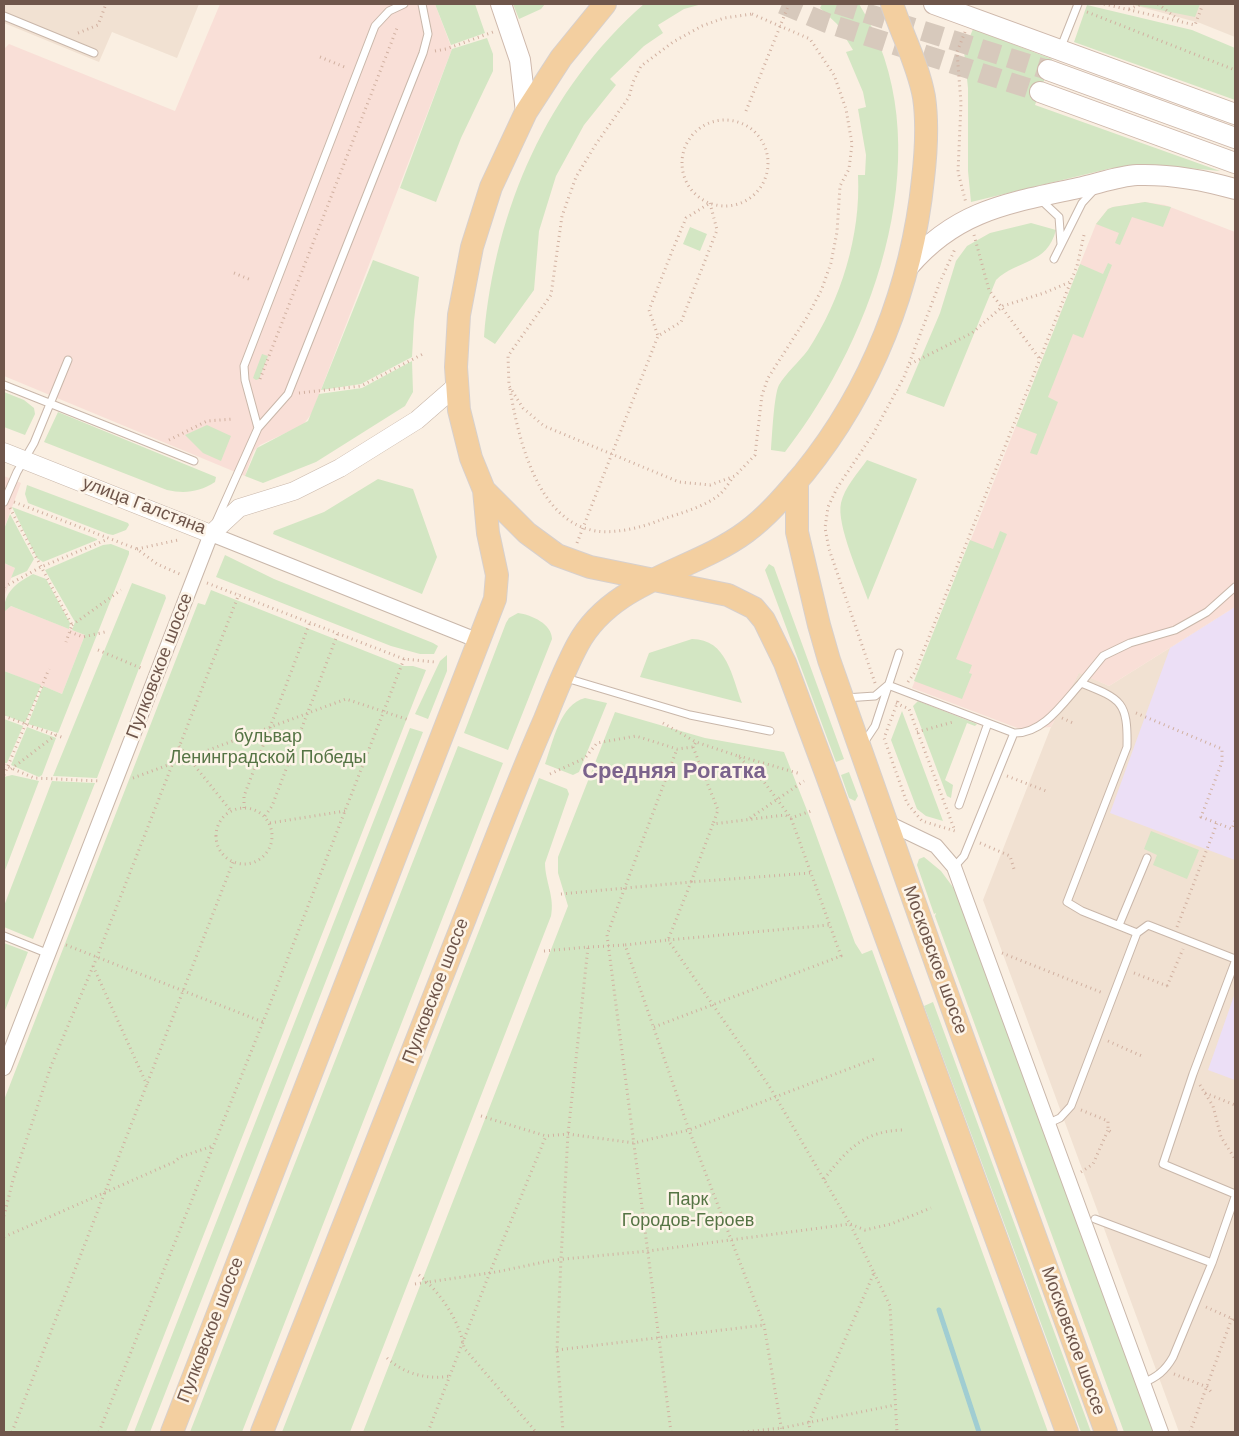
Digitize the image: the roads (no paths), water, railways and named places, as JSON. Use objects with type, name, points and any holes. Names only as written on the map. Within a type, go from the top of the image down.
[{"type":"main road","points":[[501,4],[520,60],[526,112]]},
{"type":"main road","points":[[605,4],[561,58],[526,112],[491,187],[472,247],[459,315],[456,344],[456,386],[463,430],[484,490],[527,533],[557,555],[590,566],[728,595],[754,608],[764,620],[774,638],[792,682],[1067,1432]]},
{"type":"main road","name":"Пулковское шоссе","points":[[262,1432],[520,776],[576,647],[598,616],[652,579],[720,550],[768,514],[797,481],[838,427],[854,399],[886,332],[909,266],[924,171],[924,100],[917,68],[892,4]]},
{"type":"main road","points":[[934,4],[1235,114]]},
{"type":"main road","points":[[1048,70],[1235,138]]},
{"type":"main road","points":[[1040,92],[1235,163]]},
{"type":"main road","points":[[909,266],[923,250],[969,217],[1037,197],[1136,175],[1184,178],[1235,189]]},
{"type":"main road","name":"Московское шоссе","points":[[797,481],[797,532],[819,625],[938,969],[1106,1432]]},
{"type":"main road","name":"Пулковское шоссе","points":[[172,1432],[479,642],[498,587],[484,490]]},
{"type":"main road","points":[[902,983],[938,969]]},
{"type":"street","name":"улица Галстяна","points":[[4,452],[211,534],[239,508],[294,491],[340,468],[417,420],[456,386]]},
{"type":"street","points":[[211,534],[479,642]]},
{"type":"street","name":"Пулковское шоссе","points":[[4,1068],[211,534]]},
{"type":"street","points":[[886,822],[936,846],[954,867],[1161,1432]]},
{"type":"lane","points":[[258,428],[245,380],[244,366],[375,26],[390,11],[404,4]]},
{"type":"lane","points":[[211,534],[258,428],[288,394],[423,53],[428,34],[422,4]]},
{"type":"lane","points":[[1060,50],[1078,4]]},
{"type":"lane","points":[[4,16],[94,53]]},
{"type":"lane","points":[[1054,259],[1082,203],[1102,182]]},
{"type":"lane","points":[[1037,197],[1052,208],[1059,217],[1061,247]]},
{"type":"lane","points":[[4,501],[23,460],[34,443],[68,360]]},
{"type":"lane","points":[[4,385],[194,460]]},
{"type":"lane","points":[[888,684],[1014,733],[1027,733],[1054,714],[1102,656],[1130,643],[1175,630],[1207,612],[1235,586]]},
{"type":"lane","points":[[861,747],[875,726],[886,698],[888,684],[899,653]]},
{"type":"lane","points":[[563,677],[690,715],[770,731]]},
{"type":"lane","points":[[1081,683],[1114,696],[1123,708],[1127,732],[1127,747],[1067,902],[1082,911],[1137,933]]},
{"type":"lane","points":[[843,698],[875,696],[888,684]]},
{"type":"lane","points":[[959,805],[985,722]]},
{"type":"lane","points":[[954,867],[964,856],[972,840],[1014,733]]},
{"type":"lane","points":[[1119,925],[1147,858]]},
{"type":"lane","points":[[1049,1123],[1060,1118],[1071,1106],[1137,933],[1148,925],[1235,960],[1193,1074],[1163,1164],[1235,1195],[1212,1263],[1173,1358],[1165,1370],[1155,1378],[1143,1383]]},
{"type":"lane","points":[[4,936],[48,954]]},
{"type":"lane","points":[[1095,1219],[1212,1263]]},
{"type":"waterway","points":[[939,1310],[979,1432]]},
{"type":"tunnel","points":[[782,4],[827,23],[1040,92]]},
{"type":"tunnel","points":[[837,4],[1048,70]]},
{"type":"district","name":"Средняя Рогатка","points":[[674,772]]},
{"type":"park label","name":"бульвар Ленинградской Победы","points":[[268,748]]},
{"type":"park label","name":"Парк Городов-Героев","points":[[688,1210]]}]
